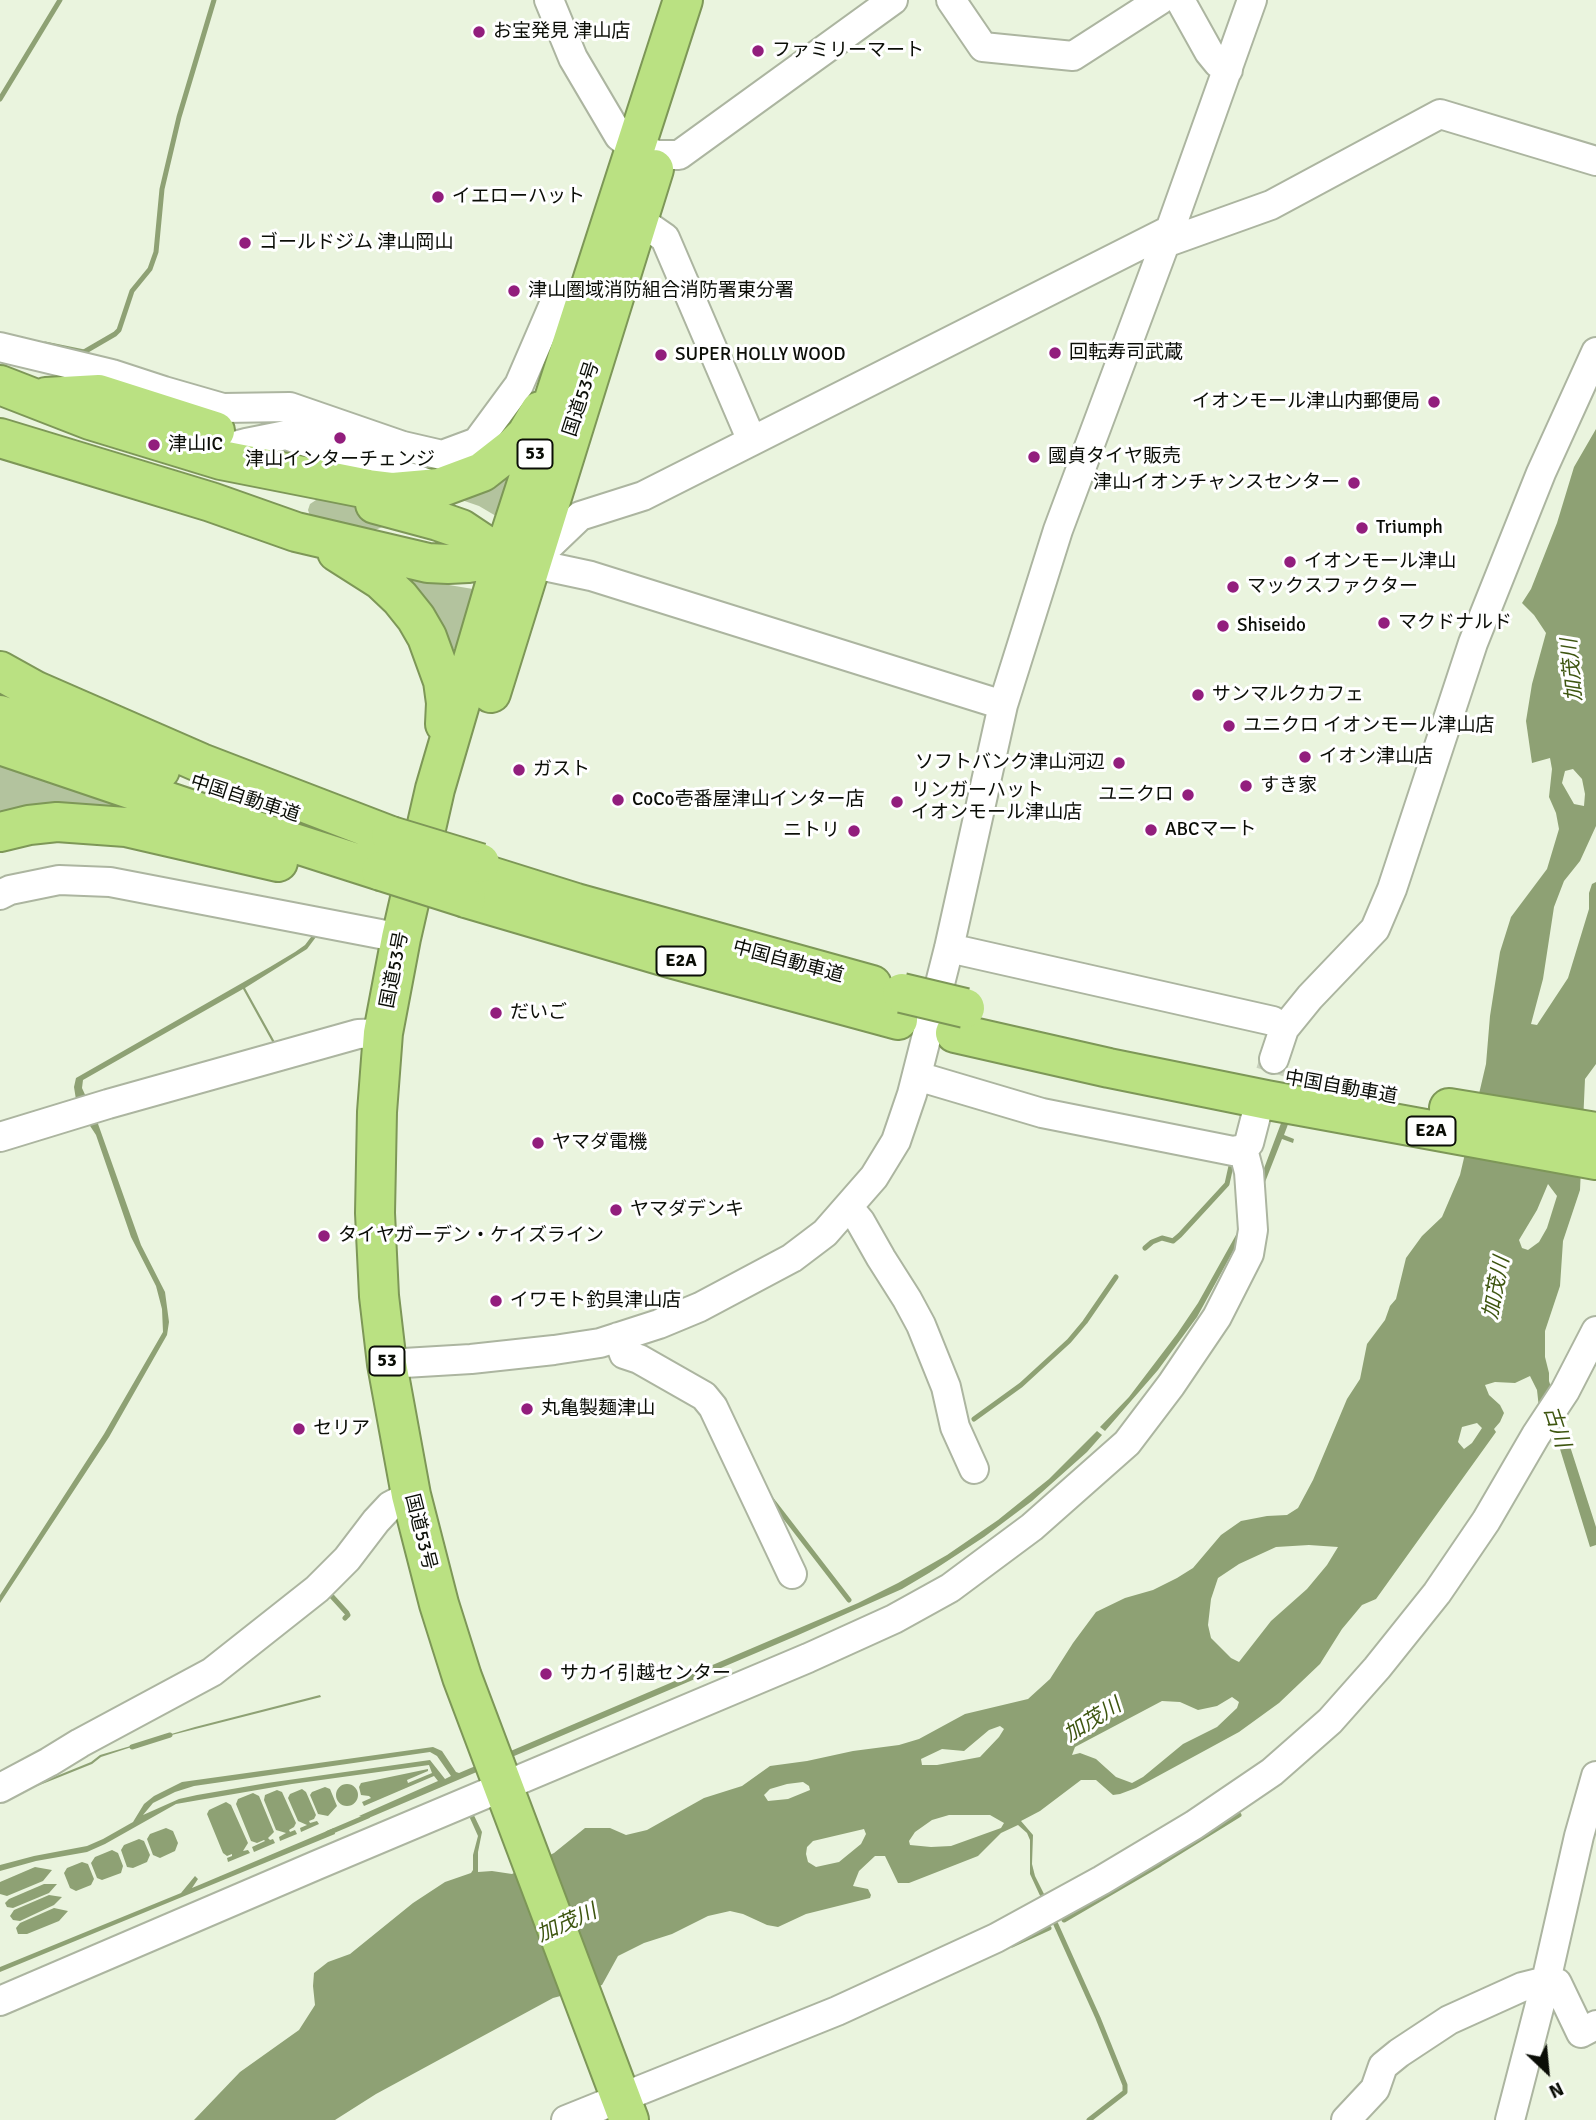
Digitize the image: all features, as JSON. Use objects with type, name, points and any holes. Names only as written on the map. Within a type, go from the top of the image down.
[{"type":"highway","name":"国道53号","points":[[621,2102],[462,1677],[439,1604],[411,1495],[387,1364],[379,1296],[375,1213],[377,1112],[383,1032],[435,789],[639,220],[646,151],[683,0]]},
{"type":"highway","name":"国道53号","points":[[404,926],[456,794],[490,695],[517,560],[570,345],[707,0]]},
{"type":"highway","points":[[5,416],[94,407],[229,463],[303,485],[427,501],[499,460],[526,435],[539,415],[570,345]]},
{"type":"highway","points":[[0,378],[99,394],[233,436],[229,463]]},
{"type":"highway","points":[[5,416],[99,394]]},
{"type":"highway","points":[[5,416],[85,441],[229,463],[427,501],[461,529],[517,560]]},
{"type":"highway","points":[[5,416],[211,502],[296,532],[407,558],[448,564],[517,560]]},
{"type":"highway","points":[[5,416],[90,420],[221,460],[318,480]]},
{"type":"highway","points":[[229,463],[280,516],[369,549]]},
{"type":"highway","points":[[229,463],[296,532],[335,551],[381,580],[416,618],[427,637],[443,681],[446,703],[435,789]]},
{"type":"highway","points":[[0,671],[36,691],[201,763],[385,860]]},
{"type":"highway","name":"中国自動車道","points":[[0,715],[228,793],[385,860]]},
{"type":"highway","name":"中国自動車道","points":[[0,745],[222,820],[385,860],[673,945],[960,1020],[1096,1065],[1427,1104],[1596,1132]]},
{"type":"highway","points":[[0,832],[57,821],[126,827],[385,860]]},
{"type":"highway","name":"中国自動車道","points":[[1268,1087],[1596,1160]]},
{"type":"street","points":[[549,0],[573,58],[619,136],[646,151],[679,155],[893,0]]},
{"type":"street","points":[[951,0],[983,47],[1073,56],[1160,0]]},
{"type":"street","points":[[1180,0],[1209,52],[1218,64],[1228,70]]},
{"type":"street","points":[[387,1364],[554,1350],[600,1343],[659,1324],[753,1280],[792,1258],[825,1233],[874,1177],[896,1141],[917,1076],[949,948],[1003,705],[1058,530],[1168,237],[1252,0]]},
{"type":"street","points":[[517,560],[580,516],[643,496],[1168,237],[1271,205],[1440,114],[1596,161]]},
{"type":"street","points":[[639,220],[665,238],[752,441]]},
{"type":"street","points":[[0,347],[112,374],[223,408],[290,407],[403,446],[442,455],[477,442],[519,385],[554,304]]},
{"type":"street","points":[[917,1076],[1042,1113],[1233,1151],[1243,1149],[1249,1143],[1284,1029],[1310,997],[1375,929],[1392,889],[1473,643],[1542,473],[1596,352]]},
{"type":"street","points":[[517,560],[591,576],[1003,705]]},
{"type":"street","points":[[0,895],[9,890],[59,880],[110,882],[404,926]]},
{"type":"street","points":[[949,948],[1273,1021],[1284,1029]]},
{"type":"street","points":[[0,1137],[358,1034],[383,1032]]},
{"type":"street","points":[[0,2001],[114,1951],[505,1790],[894,1619],[950,1588],[1042,1519],[1127,1443],[1217,1317],[1249,1254],[1253,1230],[1249,1172],[1243,1149]]},
{"type":"street","points":[[849,1208],[860,1221],[921,1325],[946,1387],[956,1427],[974,1469]]},
{"type":"street","points":[[566,2120],[621,2102],[676,2074],[837,2011],[996,1938],[1182,1832],[1272,1772],[1330,1721],[1437,1593],[1486,1521],[1565,1391],[1596,1331]]},
{"type":"street","points":[[618,1337],[624,1354],[639,1359],[704,1396],[713,1407],[792,1574]]},
{"type":"street","points":[[0,1788],[212,1672],[317,1589],[347,1559],[390,1506],[411,1495]]},
{"type":"street","points":[[1510,2120],[1596,1776]]},
{"type":"street","points":[[1346,2120],[1375,2089],[1383,2066],[1399,2053],[1449,2021],[1522,1987],[1546,1981],[1557,1983],[1581,2033],[1596,2025]]},
{"type":"street","points":[[0,1987],[41,1985]]},
{"type":"shaded area","points":[[511,469],[496,516],[479,506],[450,496]]},
{"type":"shaded area","points":[[319,498],[388,506],[385,526],[365,534],[310,516],[310,504]]},
{"type":"shaded area","points":[[387,568],[443,584],[473,589],[455,648],[448,653]]},
{"type":"shaded area","points":[[0,758],[219,836],[0,824]]},
{"type":"water","points":[[1596,429],[1596,826],[1580,861],[1564,881],[1554,907],[1543,979],[1531,1024],[1537,1025],[1568,978],[1589,909],[1589,893],[1592,884],[1596,882],[1596,1064],[1585,1079],[1580,1190],[1563,1241],[1560,1286],[1545,1331],[1545,1357],[1549,1381],[1596,1527],[1596,1545],[1590,1547],[1556,1436],[1539,1408],[1537,1390],[1530,1376],[1515,1383],[1495,1382],[1485,1385],[1489,1395],[1504,1413],[1494,1429],[1496,1432],[1376,1599],[1362,1605],[1342,1629],[1320,1664],[1279,1703],[1239,1732],[1136,1788],[1113,1795],[1096,1780],[1081,1780],[1040,1811],[1021,1821],[1033,1835],[1032,1864],[1046,1898],[1042,1900],[1030,1874],[1030,1840],[1018,1825],[1001,1833],[978,1856],[909,1883],[898,1883],[885,1856],[875,1856],[859,1871],[853,1886],[868,1889],[870,1898],[806,1914],[778,1927],[730,1911],[708,1916],[618,1956],[602,1985],[553,1998],[376,2094],[335,2120],[194,2120],[240,2072],[299,2030],[315,2005],[314,1973],[328,1962],[350,1954],[413,1903],[445,1882],[471,1873],[478,1836],[465,1807],[469,1805],[482,1832],[478,1872],[512,1874],[554,1853],[585,1828],[610,1828],[626,1835],[647,1830],[704,1798],[742,1786],[770,1766],[899,1745],[919,1739],[965,1714],[1028,1699],[1050,1679],[1096,1612],[1125,1598],[1153,1590],[1193,1568],[1221,1535],[1241,1521],[1287,1515],[1298,1508],[1313,1480],[1347,1399],[1360,1379],[1367,1344],[1385,1320],[1396,1299],[1406,1258],[1422,1236],[1442,1217],[1460,1175],[1486,1064],[1500,952],[1511,917],[1547,869],[1559,829],[1549,797],[1552,769],[1550,758],[1532,763],[1526,721],[1532,684],[1546,633],[1522,603],[1531,589],[1557,523],[1574,467]],"holes":[[[1573,769],[1582,779],[1584,806],[1574,804],[1562,783],[1565,771]],[[1548,1184],[1557,1196],[1547,1228],[1539,1242],[1528,1250],[1522,1248],[1519,1240],[1537,1210]],[[1477,1423],[1482,1428],[1472,1443],[1464,1449],[1458,1442],[1462,1427]],[[1276,1547],[1338,1547],[1307,1589],[1271,1621],[1239,1662],[1231,1658],[1211,1638],[1208,1625],[1211,1599],[1218,1578],[1239,1564]],[[1232,1697],[1239,1702],[1237,1708],[1217,1727],[1183,1744],[1132,1783],[1116,1777],[1096,1759],[1080,1753],[1072,1755],[1075,1747],[1162,1701],[1180,1702],[1198,1710],[1217,1706]],[[1000,1726],[1004,1729],[980,1757],[922,1765],[921,1759],[942,1749],[964,1751],[989,1730]],[[803,1782],[810,1790],[788,1799],[768,1801],[764,1795],[770,1789]],[[949,1815],[990,1815],[1004,1823],[1001,1828],[951,1846],[910,1845],[909,1841],[915,1832],[932,1820]],[[864,1829],[866,1834],[861,1844],[839,1862],[816,1867],[808,1862],[807,1847],[813,1841]]]},
{"type":"water","points":[[322,929],[307,949],[245,988],[276,1044],[274,1045],[243,989],[83,1080],[82,1088],[97,1121],[141,1245],[165,1292],[169,1322],[167,1335],[109,1437],[0,1603],[0,1595],[104,1434],[163,1332],[162,1309],[156,1286],[131,1237],[96,1135],[77,1106],[74,1087],[76,1078],[295,952],[305,945],[314,933]]},
{"type":"water","points":[[1283,1118],[1290,1119],[1284,1135],[1294,1139],[1293,1143],[1282,1139],[1258,1200],[1254,1195]]},
{"type":"water","points":[[1241,1226],[1243,1233],[1197,1317],[1158,1370],[1105,1431],[1100,1427],[1129,1397],[1198,1303]]},
{"type":"water","points":[[1097,1431],[1102,1435],[1032,1501],[984,1537],[902,1589],[371,1817],[359,1816],[438,1781],[434,1776],[364,1806],[362,1802],[371,1798],[361,1795],[361,1783],[428,1769],[407,1780],[408,1783],[432,1773],[429,1765],[176,1804],[87,1852],[0,1871],[0,1865],[87,1846],[103,1839],[133,1822],[144,1804],[154,1796],[182,1782],[433,1747],[442,1751],[459,1773],[858,1603],[947,1555],[998,1520],[1049,1479]],"holes":[[[430,1752],[437,1756],[451,1776],[445,1779],[430,1760],[197,1795],[179,1799],[143,1815],[153,1803],[194,1786]]]},
{"type":"water","points":[[320,1695],[321,1697],[156,1739],[101,1757],[92,1764],[0,1801],[91,1762],[100,1755],[195,1727]]},
{"type":"water","points":[[347,1784],[355,1787],[358,1795],[355,1803],[347,1806],[339,1803],[336,1795],[339,1787]]},
{"type":"water","points":[[325,1787],[330,1789],[337,1806],[328,1816],[318,1814],[310,1795]]},
{"type":"water","points":[[302,1789],[316,1815],[309,1821],[317,1821],[319,1824],[301,1832],[300,1828],[307,1825],[298,1821],[288,1798],[290,1794]]},
{"type":"water","points":[[277,1790],[282,1792],[296,1823],[289,1830],[295,1830],[297,1834],[280,1841],[279,1837],[286,1833],[276,1830],[264,1800],[265,1795]]},
{"type":"water","points":[[253,1793],[259,1796],[274,1832],[268,1838],[275,1843],[254,1852],[252,1847],[265,1841],[251,1841],[236,1804],[238,1799]]},
{"type":"water","points":[[226,1802],[231,1805],[248,1843],[243,1851],[248,1850],[250,1853],[228,1862],[227,1858],[232,1854],[227,1856],[223,1853],[207,1814],[209,1810]]},
{"type":"water","points":[[166,1828],[173,1831],[178,1843],[175,1851],[160,1858],[153,1855],[147,1839],[150,1834]]},
{"type":"water","points":[[334,1828],[335,1834],[0,1972],[0,1967],[181,1893],[195,1876],[198,1879],[192,1888]]},
{"type":"water","points":[[139,1839],[144,1841],[150,1855],[147,1862],[133,1868],[127,1867],[121,1850],[124,1845]]},
{"type":"water","points":[[112,1850],[118,1853],[123,1866],[121,1873],[102,1880],[97,1878],[91,1863],[95,1857]]},
{"type":"water","points":[[82,1862],[88,1864],[94,1879],[91,1885],[76,1891],[70,1888],[64,1873],[67,1868]]},
{"type":"water","points":[[35,1867],[52,1870],[43,1881],[7,1896],[0,1894],[0,1882]]},
{"type":"water","points":[[44,1884],[57,1884],[49,1893],[13,1908],[7,1907],[5,1903],[9,1899]]},
{"type":"water","points":[[49,1895],[62,1897],[54,1905],[20,1921],[13,1920],[10,1916],[14,1910]]},
{"type":"water","points":[[54,1908],[68,1911],[59,1921],[27,1934],[18,1934],[16,1928],[20,1923]]},
{"type":"waterway","points":[[0,99],[60,0]]},
{"type":"waterway","points":[[45,344],[84,352],[115,334],[119,330],[132,291],[150,269],[156,252],[162,189],[179,117],[214,0]]},
{"type":"waterway","points":[[1145,1248],[1162,1238],[1173,1241],[1180,1235],[1227,1184],[1231,1166],[1229,1160]]},
{"type":"waterway","points":[[974,1419],[1021,1385],[1069,1341],[1116,1277]]},
{"type":"waterway","points":[[768,1495],[849,1600]]},
{"type":"waterway","points":[[327,1591],[347,1613],[345,1618]]},
{"type":"waterway","points":[[132,1747],[170,1735]]},
{"type":"waterway","points":[[1064,1920],[1239,1815]]},
{"type":"waterway","points":[[328,1833],[368,1816]]},
{"type":"waterway","points":[[1053,1918],[1125,2085],[1125,2092],[1089,2120]]},
{"type":"waterway","points":[[1012,1945],[1049,1928]]},
{"type":"tunnel","points":[[1257,1112],[1274,1059]]},
{"type":"place","name":"お宝発見 津山店","points":[[479,32]]},
{"type":"place","name":"ファミリーマート","points":[[758,51]]},
{"type":"place","name":"イエローハット","points":[[438,197]]},
{"type":"place","name":"ゴールドジム 津山岡山","points":[[245,243]]},
{"type":"place","name":"津山圏域消防組合消防署東分署","points":[[514,291]]},
{"type":"place","name":"回転寿司武蔵","points":[[1055,353]]},
{"type":"place","name":"SUPER HOLLY WOOD","points":[[661,355]]},
{"type":"place","name":"イオンモール津山内郵便局","points":[[1434,402]]},
{"type":"place","name":"津山インターチェンジ","points":[[340,438]]},
{"type":"place","name":"津山IC","points":[[154,445]]},
{"type":"place","name":"國貞タイヤ販売","points":[[1034,457]]},
{"type":"place","name":"津山イオンチャンスセンター","points":[[1354,483]]},
{"type":"place","name":"Triumph","points":[[1362,528]]},
{"type":"place","name":"イオンモール津山","points":[[1290,562]]},
{"type":"place","name":"マックスファクター","points":[[1233,587]]},
{"type":"place","name":"マクドナルド","points":[[1384,623]]},
{"type":"place","name":"Shiseido","points":[[1223,626]]},
{"type":"place","name":"サンマルクカフェ","points":[[1198,695]]},
{"type":"place","name":"ユニクロ イオンモール津山店","points":[[1229,726]]},
{"type":"place","name":"イオン津山店","points":[[1305,757]]},
{"type":"place","name":"ソフトバンク津山河辺","points":[[1119,763]]},
{"type":"place","name":"ガスト","points":[[519,770]]},
{"type":"place","name":"すき家","points":[[1246,786]]},
{"type":"place","name":"ユニクロ","points":[[1188,795]]},
{"type":"place","name":"CoCo壱番屋津山インター店","points":[[618,800]]},
{"type":"place","name":"リンガーハット イオンモール津山店","points":[[897,802]]},
{"type":"place","name":"ABCマート","points":[[1151,830]]},
{"type":"place","name":"ニトリ","points":[[854,831]]},
{"type":"place","name":"だいご","points":[[496,1013]]},
{"type":"place","name":"ヤマダ電機","points":[[538,1143]]},
{"type":"place","name":"ヤマダデンキ","points":[[616,1210]]},
{"type":"place","name":"タイヤガーデン・ケイズライン","points":[[324,1236]]},
{"type":"place","name":"イワモト釣具津山店","points":[[496,1301]]},
{"type":"place","name":"丸亀製麺津山","points":[[527,1409]]},
{"type":"place","name":"セリア","points":[[299,1429]]},
{"type":"place","name":"サカイ引越センター","points":[[546,1674]]},
{"type":"water label","name":"加茂川","points":[[1573,670]]},
{"type":"water label","name":"加茂川","points":[[1497,1288]]},
{"type":"water label","name":"古川","points":[[1556,1427]]},
{"type":"water label","name":"加茂川","points":[[1093,1721]]},
{"type":"water label","name":"加茂川","points":[[567,1924]]}]
